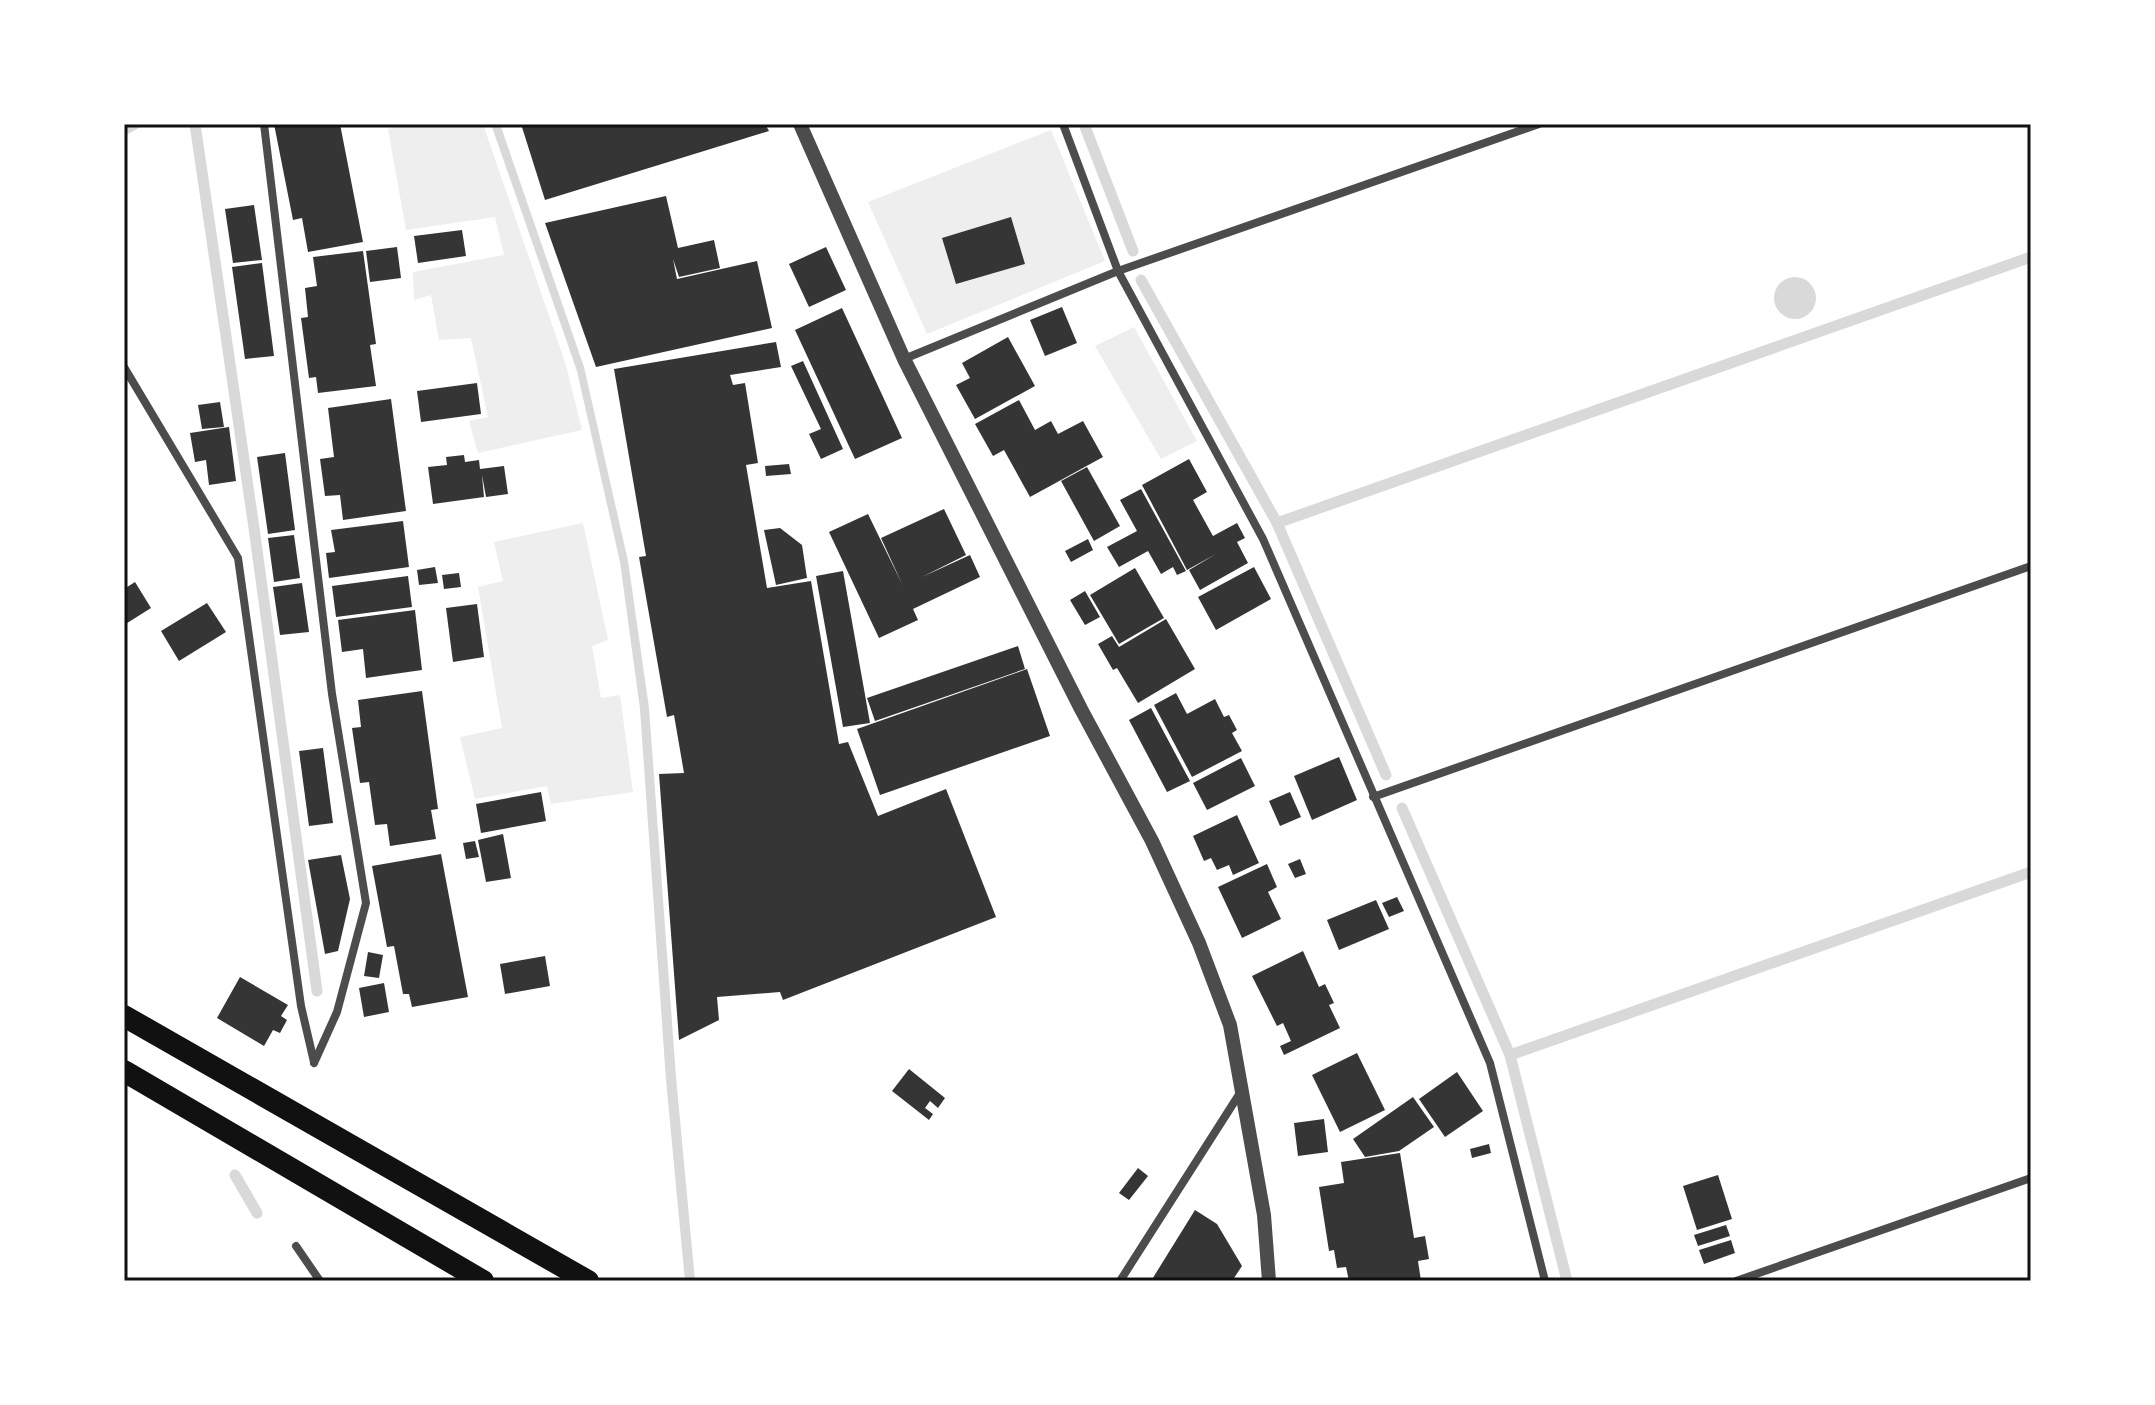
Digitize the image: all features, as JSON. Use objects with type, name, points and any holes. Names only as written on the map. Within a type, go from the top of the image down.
[{"type":"highway","points":[[124,1016],[588,1281]]},
{"type":"highway","points":[[124,1071],[483,1281]]},
{"type":"street","points":[[124,367],[238,558],[301,1006],[314,1063],[337,1012],[366,903],[332,694],[264,124]]},
{"type":"street","points":[[800,124],[904,359],[1081,709],[1152,841],[1199,943],[1230,1025],[1264,1215],[1269,1281]]},
{"type":"street","points":[[1063,124],[1118,271],[1263,539],[1490,1063],[1545,1281]]},
{"type":"street","points":[[904,359],[1118,271],[1539,124]]},
{"type":"street","points":[[1373,797],[2031,566]]},
{"type":"street","points":[[1120,1281],[1243,1089]]},
{"type":"street","points":[[1736,1281],[2031,1178]]},
{"type":"street","points":[[296,1246],[320,1281]]},
{"type":"shaded area","points":[[408,124],[483,124],[566,365],[582,430],[478,453],[469,421],[488,417],[471,338],[439,340],[431,295],[414,300],[413,272],[504,255],[495,217],[406,230],[388,129]]},
{"type":"shaded area","points":[[491,124],[500,124],[584,367],[628,561],[649,708],[676,1077],[695,1281],[685,1281],[666,1080],[640,709],[620,562],[577,371]]},
{"type":"shaded area","points":[[1051,130],[1105,261],[927,334],[868,202]]},
{"type":"shaded area","points":[[1795,277],[1810,283],[1816,298],[1810,313],[1795,319],[1780,313],[1774,298],[1780,283]]},
{"type":"shaded area","points":[[1134,327],[1197,441],[1161,459],[1095,346]]},
{"type":"shaded area","points":[[583,523],[608,640],[592,646],[601,698],[620,695],[633,792],[551,804],[547,786],[475,799],[460,737],[502,728],[478,587],[503,581],[494,542]]},
{"type":"building","points":[[274,124],[340,124],[363,242],[308,252],[302,218],[293,220]]},
{"type":"building","points":[[521,124],[765,124],[769,131],[545,200]]},
{"type":"building","points":[[666,196],[678,248],[714,240],[720,268],[679,277],[673,259],[677,279],[757,261],[772,328],[596,367],[545,223]]},
{"type":"building","points":[[254,205],[262,260],[233,263],[225,209]]},
{"type":"building","points":[[1011,217],[1025,264],[956,284],[942,238]]},
{"type":"building","points":[[462,230],[466,256],[418,263],[414,236]]},
{"type":"building","points":[[397,247],[401,278],[370,282],[366,251]]},
{"type":"building","points":[[826,247],[846,290],[809,307],[789,264]]},
{"type":"building","points":[[363,251],[376,344],[370,345],[376,386],[318,393],[316,377],[309,378],[301,318],[308,317],[305,288],[317,286],[313,257]]},
{"type":"building","points":[[262,263],[274,356],[245,359],[232,267]]},
{"type":"building","points":[[1062,307],[1077,343],[1045,356],[1030,320]]},
{"type":"building","points":[[842,308],[902,438],[855,459],[795,330]]},
{"type":"building","points":[[1008,337],[1035,386],[975,419],[956,385],[970,378],[962,363]]},
{"type":"building","points":[[776,342],[781,367],[730,375],[733,385],[745,383],[758,463],[746,465],[767,588],[811,581],[839,744],[848,742],[878,816],[946,789],[996,917],[783,1000],[780,992],[717,997],[719,1020],[679,1040],[659,774],[684,773],[674,715],[667,717],[639,557],[646,556],[614,369]]},
{"type":"building","points":[[803,361],[843,449],[821,459],[809,434],[821,429],[791,366]]},
{"type":"building","points":[[477,383],[481,414],[421,422],[417,391]]},
{"type":"building","points":[[391,399],[406,511],[343,520],[340,495],[325,496],[320,459],[334,457],[328,408]]},
{"type":"building","points":[[1019,400],[1035,430],[1051,421],[1058,434],[1083,421],[1103,457],[1030,497],[1004,450],[993,456],[975,424]]},
{"type":"building","points":[[220,402],[224,427],[202,429],[198,405]]},
{"type":"building","points":[[229,427],[236,481],[209,485],[206,460],[195,462],[190,433]]},
{"type":"building","points":[[285,453],[295,530],[268,534],[257,457]]},
{"type":"building","points":[[464,455],[465,462],[479,460],[480,469],[504,466],[508,494],[486,497],[482,475],[484,497],[433,504],[428,467],[447,465],[446,457]]},
{"type":"building","points":[[1189,459],[1207,492],[1193,500],[1213,536],[1237,523],[1245,538],[1237,542],[1248,563],[1200,590],[1189,570],[1216,554],[1187,570],[1142,485]]},
{"type":"building","points":[[789,464],[791,474],[766,476],[765,466]]},
{"type":"building","points":[[1087,467],[1120,526],[1094,541],[1061,481]]},
{"type":"building","points":[[1141,489],[1186,571],[1177,575],[1173,567],[1161,574],[1148,551],[1119,567],[1107,547],[1137,531],[1120,500]]},
{"type":"building","points":[[944,509],[966,555],[922,577],[970,555],[980,577],[913,609],[918,620],[879,638],[829,532],[868,514],[903,586],[881,538]]},
{"type":"building","points":[[403,521],[409,567],[329,578],[326,553],[335,552],[331,530]]},
{"type":"building","points":[[780,528],[802,545],[807,578],[776,585],[764,530]]},
{"type":"building","points":[[294,535],[300,578],[274,582],[268,538]]},
{"type":"building","points":[[1088,539],[1093,550],[1071,562],[1065,551]]},
{"type":"building","points":[[435,567],[438,583],[419,585],[417,570]]},
{"type":"building","points":[[1254,567],[1271,599],[1216,630],[1198,597]]},
{"type":"building","points":[[1135,568],[1164,618],[1119,644],[1090,595]]},
{"type":"building","points":[[843,571],[870,723],[843,727],[816,576]]},
{"type":"building","points":[[459,573],[461,587],[444,589],[442,575]]},
{"type":"building","points":[[408,576],[412,607],[336,617],[332,586]]},
{"type":"building","points":[[135,582],[151,608],[124,625],[124,589]]},
{"type":"building","points":[[302,583],[309,632],[280,635],[273,587]]},
{"type":"building","points":[[1085,591],[1100,617],[1085,625],[1070,600]]},
{"type":"building","points":[[207,603],[226,632],[179,661],[161,631]]},
{"type":"building","points":[[477,604],[484,657],[453,662],[446,608]]},
{"type":"building","points":[[415,610],[422,670],[366,678],[363,649],[342,652],[338,620]]},
{"type":"building","points":[[1166,619],[1195,669],[1138,703],[1098,644],[1112,636],[1119,647]]},
{"type":"building","points":[[1018,646],[1025,669],[875,721],[867,698]]},
{"type":"building","points":[[1027,669],[1050,736],[880,795],[857,729]]},
{"type":"building","points":[[422,691],[438,809],[431,810],[436,839],[390,846],[387,824],[375,825],[369,782],[360,783],[352,728],[361,727],[358,700]]},
{"type":"building","points":[[1176,693],[1187,714],[1215,699],[1224,717],[1229,715],[1237,730],[1232,733],[1242,751],[1192,777],[1154,705]]},
{"type":"building","points":[[1151,708],[1190,781],[1167,792],[1129,720]]},
{"type":"building","points":[[323,748],[333,823],[309,826],[299,751]]},
{"type":"building","points":[[1339,757],[1357,800],[1312,820],[1294,776]]},
{"type":"building","points":[[1241,758],[1255,786],[1207,810],[1193,783]]},
{"type":"building","points":[[541,792],[546,821],[481,833],[476,804]]},
{"type":"building","points":[[1290,792],[1301,817],[1280,826],[1269,801]]},
{"type":"building","points":[[1237,815],[1259,863],[1233,875],[1229,865],[1217,870],[1211,858],[1204,861],[1193,836]]},
{"type":"building","points":[[503,834],[511,878],[486,882],[478,840]]},
{"type":"building","points":[[475,841],[479,857],[466,859],[463,843]]},
{"type":"building","points":[[441,854],[468,997],[412,1007],[409,994],[403,994],[394,946],[387,947],[372,866]]},
{"type":"building","points":[[341,855],[350,899],[338,951],[325,954],[308,860]]},
{"type":"building","points":[[1300,859],[1306,874],[1295,878],[1288,864]]},
{"type":"building","points":[[1267,864],[1277,887],[1268,892],[1281,919],[1242,938],[1218,887]]},
{"type":"building","points":[[1397,897],[1404,911],[1389,917],[1382,903]]},
{"type":"building","points":[[1376,900],[1389,929],[1339,950],[1327,920]]},
{"type":"building","points":[[1303,951],[1319,987],[1325,984],[1334,1003],[1329,1005],[1340,1028],[1284,1055],[1280,1046],[1291,1041],[1283,1023],[1277,1026],[1252,976]]},
{"type":"building","points":[[368,952],[383,955],[379,978],[364,976]]},
{"type":"building","points":[[545,956],[550,986],[505,994],[500,964]]},
{"type":"building","points":[[240,977],[288,1005],[281,1016],[287,1020],[280,1033],[273,1030],[264,1046],[217,1018]]},
{"type":"building","points":[[384,983],[389,1012],[364,1017],[359,988]]},
{"type":"building","points":[[1357,1053],[1385,1110],[1340,1132],[1312,1075]]},
{"type":"building","points":[[909,1069],[945,1098],[938,1108],[930,1101],[925,1108],[933,1114],[929,1120],[892,1091]]},
{"type":"building","points":[[1457,1072],[1483,1111],[1445,1137],[1419,1099]]},
{"type":"building","points":[[1413,1097],[1434,1127],[1399,1151],[1365,1157],[1353,1139]]},
{"type":"building","points":[[1324,1119],[1328,1152],[1298,1156],[1294,1123]]},
{"type":"building","points":[[1489,1144],[1491,1153],[1472,1158],[1470,1149]]},
{"type":"building","points":[[1400,1153],[1414,1238],[1425,1236],[1429,1259],[1418,1261],[1421,1281],[1349,1281],[1346,1267],[1337,1268],[1334,1250],[1329,1251],[1319,1187],[1344,1183],[1341,1162]]},
{"type":"building","points":[[1138,1168],[1148,1176],[1129,1200],[1119,1193]]},
{"type":"building","points":[[1718,1175],[1732,1219],[1697,1230],[1683,1186]]},
{"type":"building","points":[[1195,1210],[1217,1224],[1242,1266],[1232,1281],[1151,1281]]},
{"type":"building","points":[[1726,1225],[1730,1236],[1698,1246],[1694,1235]]},
{"type":"building","points":[[1731,1240],[1735,1253],[1704,1264],[1699,1250]]},
{"type":"waterway","points":[[124,130],[135,124]]},
{"type":"waterway","points":[[195,124],[317,991]]},
{"type":"waterway","points":[[1084,124],[1133,251]]},
{"type":"waterway","points":[[1277,523],[2031,257]]},
{"type":"waterway","points":[[1141,280],[1277,523],[1386,775]]},
{"type":"waterway","points":[[1402,808],[1510,1055],[1567,1281]]},
{"type":"waterway","points":[[1510,1055],[2031,872]]},
{"type":"waterway","points":[[235,1175],[257,1213]]}]
